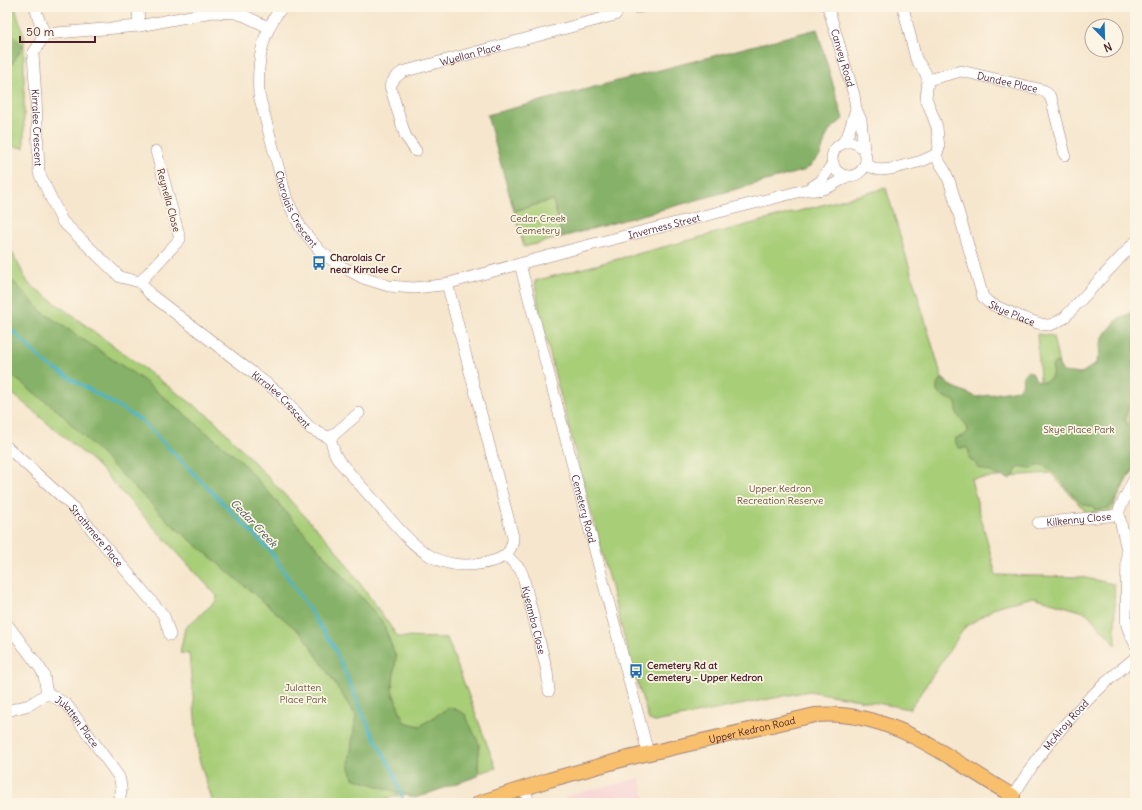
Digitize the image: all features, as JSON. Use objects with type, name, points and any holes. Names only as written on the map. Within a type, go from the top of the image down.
[{"type":"main road","name":"Upper Kedron Road","points":[[478,803],[524,787],[648,753],[829,713],[869,718],[900,729],[918,738],[1011,799]]},
{"type":"street","points":[[35,7],[45,34],[139,26],[212,12],[245,16],[268,27]]},
{"type":"street","points":[[138,7],[139,26]]},
{"type":"street","name":"Charolais Crescent","points":[[282,7],[268,27],[264,39],[259,67],[259,95],[287,200],[295,217],[306,234],[320,251],[352,273],[366,280],[406,288],[431,287],[520,264]]},
{"type":"street","name":"Wyellan Place","points":[[416,151],[405,135],[390,86],[395,78],[402,72],[615,15],[620,7]]},
{"type":"street","points":[[634,7],[642,7]]},
{"type":"street","name":"Canvey Road","points":[[828,7],[854,95],[856,109],[861,120],[864,150]]},
{"type":"street","points":[[865,165],[880,170],[888,170],[922,161],[935,155],[939,148],[937,127],[926,98],[928,80],[925,72],[916,59],[903,7]]},
{"type":"street","name":"Kirralee Crescent","points":[[45,34],[33,54],[39,173],[62,221],[120,277],[140,282],[150,294],[279,393],[311,429],[330,438]]},
{"type":"street","name":"Dundee Place","points":[[928,80],[961,71],[1043,90],[1052,101],[1065,155]]},
{"type":"street","points":[[842,144],[849,142],[855,143],[864,150],[866,156],[865,165],[859,174],[854,176],[842,175],[836,171],[833,163],[835,151],[842,144],[849,132],[856,109]]},
{"type":"street","name":"Reynella Close","points":[[140,282],[180,239],[156,151]]},
{"type":"street","name":"Skye Place","points":[[935,155],[945,171],[950,183],[983,297],[993,305],[1040,324],[1049,325],[1057,323],[1064,318],[1135,242]]},
{"type":"street","name":"Inverness Street","points":[[809,190],[821,180],[833,163]]},
{"type":"street","name":"Inverness Street","points":[[520,264],[809,190],[818,191],[847,176]]},
{"type":"street","name":"Cemetery Road","points":[[520,264],[648,753]]},
{"type":"street","points":[[358,413],[330,438],[335,454],[339,461],[414,545],[425,554],[446,562],[464,565],[492,562],[506,555],[512,544],[512,535],[447,283]]},
{"type":"street","name":"Strathmere Place","points":[[7,447],[71,505],[164,616],[170,635]]},
{"type":"street","points":[[1135,477],[1119,510],[1127,550],[1126,622],[1135,644]]},
{"type":"street","name":"Kilkenny Close","points":[[1038,523],[1119,515]]},
{"type":"street","name":"Kyeamba Close","points":[[506,555],[520,569],[524,576],[547,671],[549,691]]},
{"type":"street","name":"Julatten Place","points":[[7,624],[40,668],[44,675],[48,693],[67,705],[119,777],[122,790],[121,796],[115,803]]},
{"type":"street","name":"McAlroy Road","points":[[1011,799],[1043,751],[1076,711],[1102,685],[1135,658]]},
{"type":"street","points":[[7,711],[29,705],[48,693]]},
{"type":"street","points":[[524,787],[529,803]]},
{"type":"shaded area","points":[[640,778],[646,803],[561,803],[566,796]]},
{"type":"green space","points":[[7,7],[15,7],[24,36],[24,148],[7,145]]},
{"type":"green space","points":[[7,29],[23,46],[7,72]]},
{"type":"green space","points":[[817,29],[843,119],[830,130],[826,137],[820,156],[806,170],[562,237],[553,200],[514,211],[487,115]]},
{"type":"green space","name":"Upper Kedron Recreation Reserve","points":[[886,188],[945,388],[984,408],[1041,393],[1037,334],[1053,336],[1061,374],[1087,378],[1116,327],[1135,307],[1135,411],[1130,422],[1135,434],[1135,469],[1128,477],[1111,511],[1094,515],[1086,512],[1051,473],[971,479],[996,575],[1081,577],[1114,584],[1116,645],[1087,613],[1034,597],[998,606],[965,627],[910,709],[809,691],[655,722],[649,720],[628,652],[554,371],[539,309],[535,281]]},
{"type":"green space","name":"Cedar Creek Cemetery","points":[[553,200],[562,237],[524,247],[514,211]]},
{"type":"green space","name":"Julatten Place Park","points":[[7,242],[28,283],[214,420],[334,547],[398,637],[447,638],[496,768],[372,803],[213,803],[199,759],[189,654],[180,653],[185,628],[216,601],[217,596],[95,463],[7,389]]},
{"type":"green space","points":[[7,275],[41,311],[143,380],[240,460],[382,621],[396,657],[392,690],[404,722],[420,726],[450,707],[465,714],[479,744],[478,776],[415,798],[353,778],[349,763],[356,716],[304,636],[169,522],[57,410],[7,372]]},
{"type":"green space","name":"Skye Place Park","points":[[1135,310],[1135,398],[1129,404],[1125,420],[1129,427],[1135,446],[1135,467],[1123,483],[1120,494],[1109,508],[1095,510],[1093,507],[1081,503],[1065,486],[1059,477],[1045,466],[1040,465],[1033,468],[1018,467],[1013,477],[1009,479],[979,468],[969,458],[969,450],[966,448],[959,448],[955,442],[956,438],[963,436],[968,432],[967,428],[965,423],[958,416],[955,402],[937,392],[937,385],[941,380],[944,379],[949,385],[977,397],[1017,390],[1022,385],[1024,374],[1028,371],[1032,373],[1037,381],[1045,382],[1051,378],[1053,370],[1052,367],[1054,363],[1057,362],[1063,372],[1080,374],[1097,363],[1102,339],[1106,332],[1119,318],[1127,317]]},
{"type":"waterway","name":"Cedar Creek","points":[[7,325],[45,363],[141,420],[271,552],[334,647],[370,730],[394,773],[404,803]]},
{"type":"place","name":"Charolais Cr near Kirralee Cr","points":[[319,263]]},
{"type":"place","name":"Cemetery Rd at Cemetery - Upper Kedron","points":[[636,671]]}]
